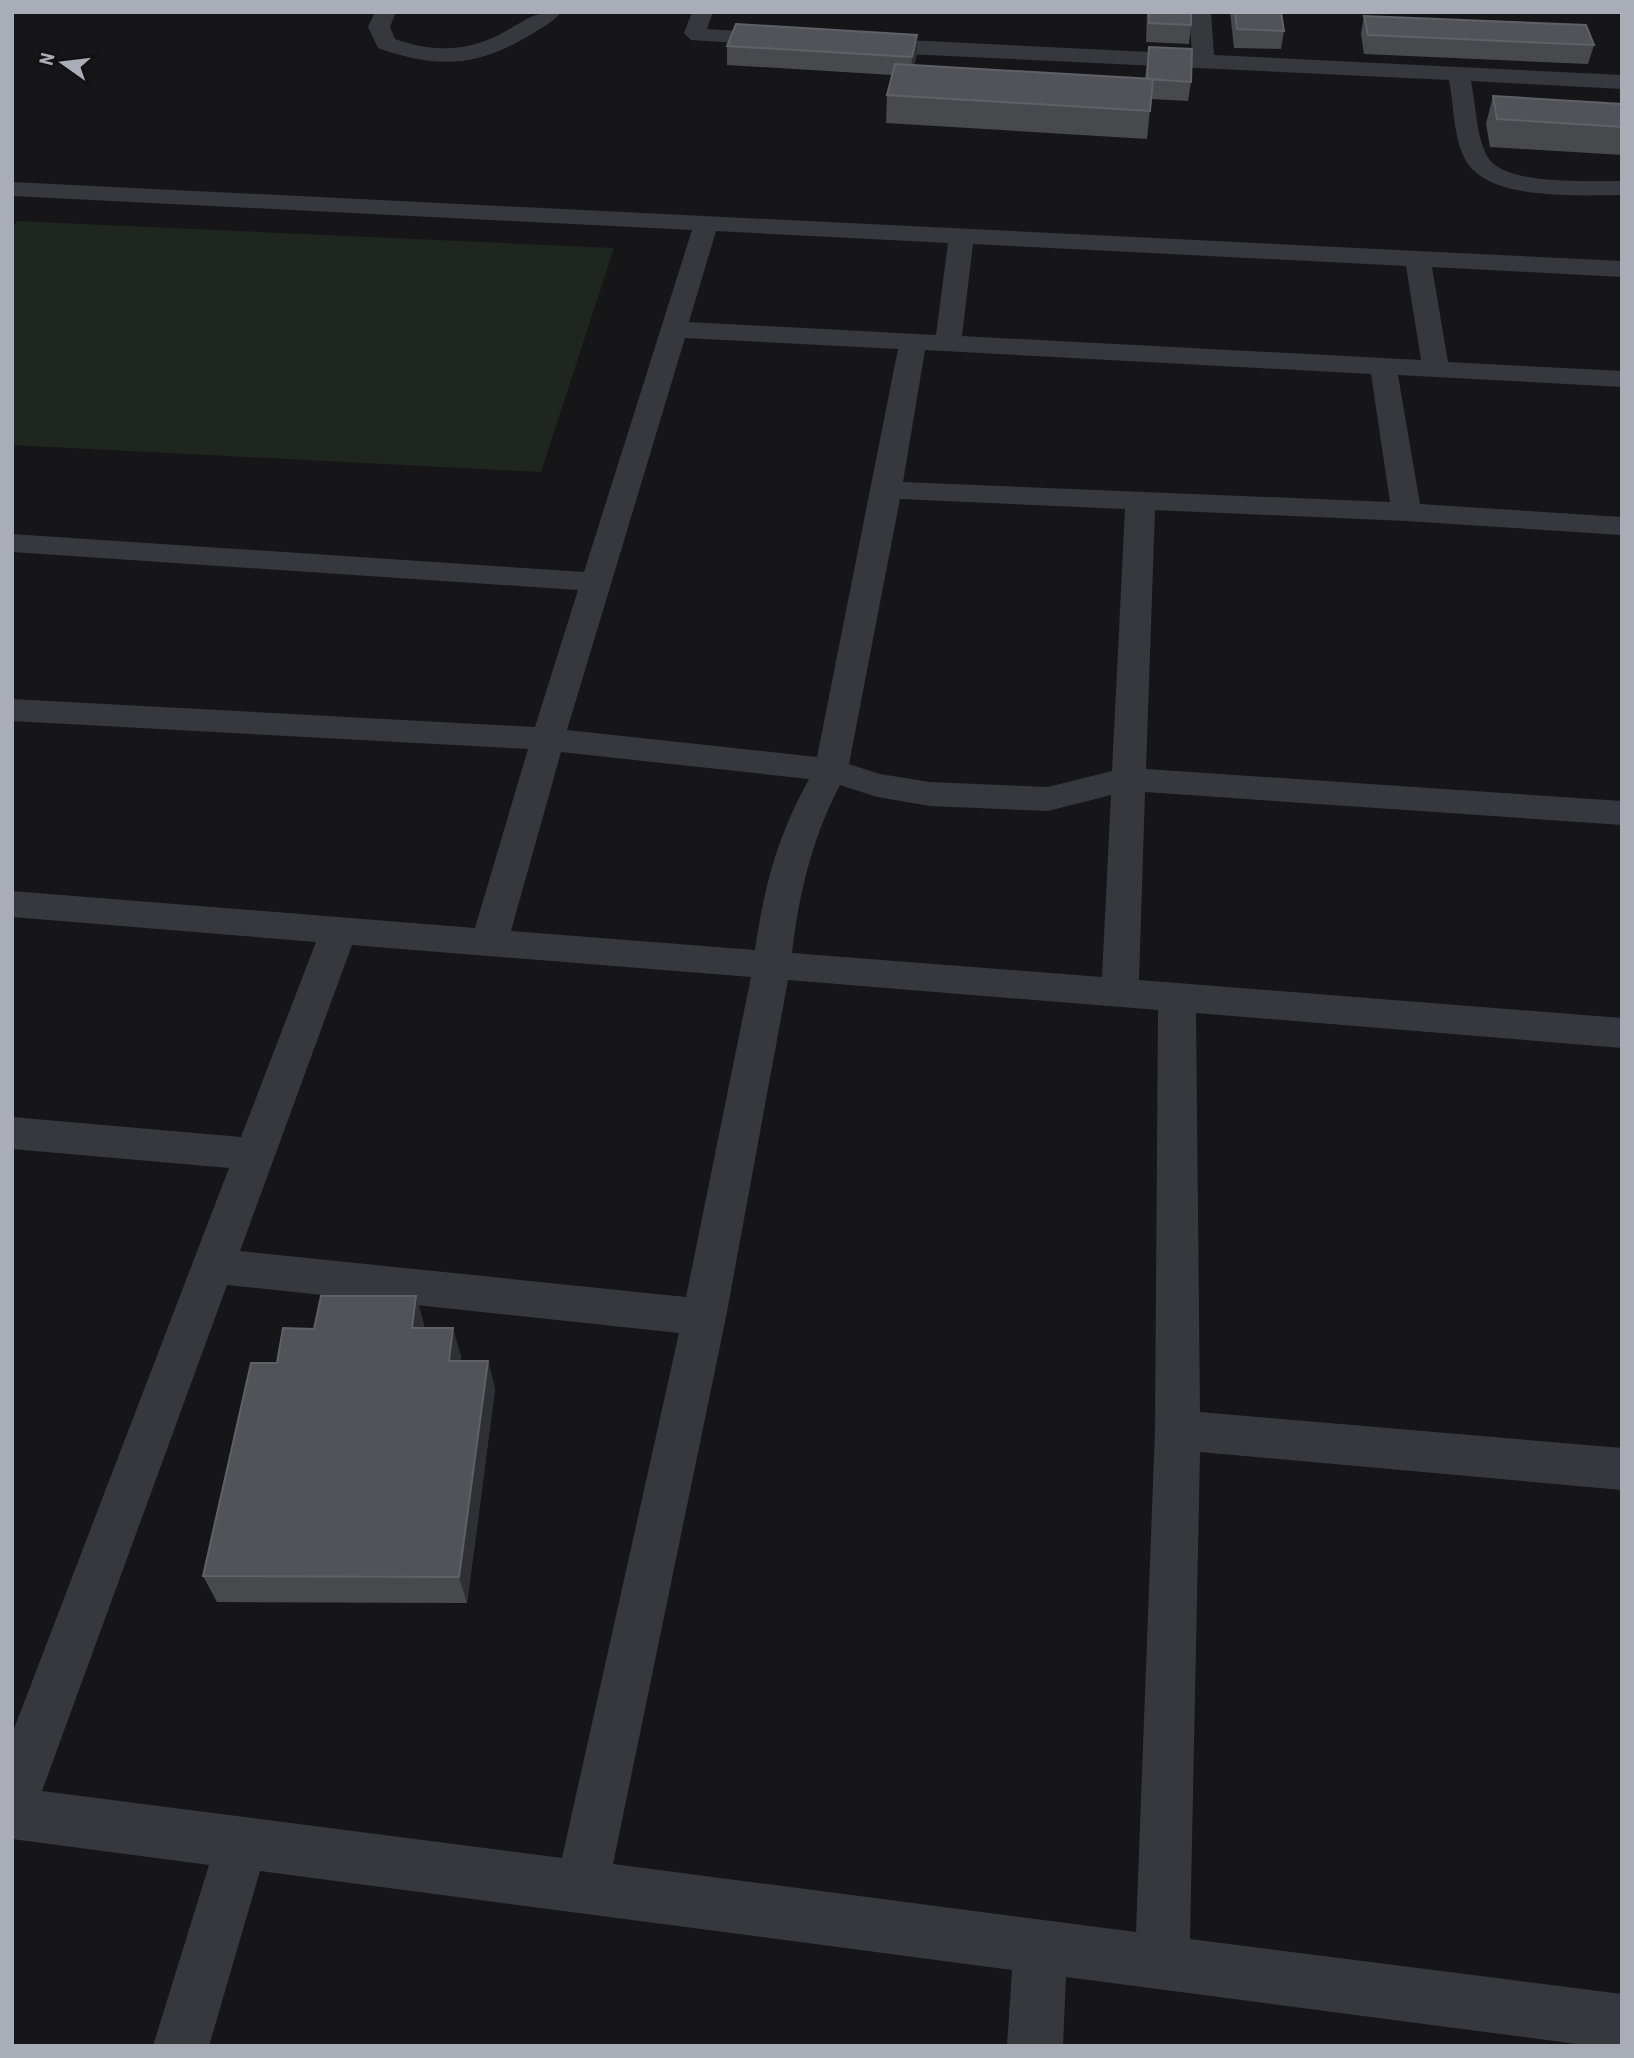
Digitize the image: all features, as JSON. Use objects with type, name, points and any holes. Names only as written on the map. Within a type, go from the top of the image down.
[{"type":"street","points":[[386,12],[379,27],[386,43],[402,51],[450,56],[473,56],[506,42],[551,12]]},
{"type":"street","points":[[703,12],[695,33],[699,35],[802,41]]},
{"type":"street","points":[[1200,12],[1203,63]]},
{"type":"street","points":[[844,43],[1622,82]]},
{"type":"street","points":[[1459,75],[1477,161],[1492,175],[1522,184],[1622,188]]},
{"type":"street","points":[[12,189],[1622,270]]},
{"type":"street","points":[[490,941],[548,739],[706,224]]},
{"type":"street","points":[[948,343],[961,236]]},
{"type":"street","points":[[1418,259],[1436,370]]},
{"type":"street","points":[[673,329],[1622,379]]},
{"type":"street","points":[[582,1886],[704,1317],[772,965],[779,907],[803,822],[831,771],[887,490],[913,341]]},
{"type":"street","points":[[1382,366],[1406,512]]},
{"type":"street","points":[[887,490],[1140,503],[1406,512],[1622,526]]},
{"type":"street","points":[[1120,993],[1140,503]]},
{"type":"street","points":[[12,543],[597,582]]},
{"type":"street","points":[[12,710],[548,739],[831,771],[877,785],[930,794],[1048,799],[1129,779],[1622,813]]},
{"type":"street","points":[[12,904],[1622,1033]]},
{"type":"street","points":[[12,1802],[339,930]]},
{"type":"street","points":[[1162,1962],[1178,1430],[1177,998]]},
{"type":"street","points":[[12,1133],[255,1154]]},
{"type":"street","points":[[214,1266],[704,1317]]},
{"type":"street","points":[[1178,1430],[1622,1469]]},
{"type":"street","points":[[12,1813],[1162,1962],[1593,2028]]},
{"type":"street","points":[[181,2046],[242,1843]]},
{"type":"street","points":[[1035,2046],[1040,1946]]},
{"type":"shaded area","points":[[17,221],[614,248],[541,472],[12,445],[12,228]]},
{"type":"building","points":[[1149,12],[1191,12],[1191,25],[1149,23]]},
{"type":"building","points":[[1235,12],[1281,12],[1284,31],[1237,29]]},
{"type":"building","points":[[1364,16],[1586,25],[1594,45],[1368,35]]},
{"type":"building","points":[[736,24],[917,35],[912,57],[727,46]]},
{"type":"building","points":[[1149,47],[1192,49],[1191,82],[1147,79]]},
{"type":"building","points":[[895,64],[1153,79],[1150,111],[887,95]]},
{"type":"building","points":[[1493,96],[1622,104],[1622,127],[1497,119]]},
{"type":"building","points":[[321,1296],[416,1296],[412,1328],[453,1328],[449,1361],[488,1361],[459,1577],[203,1576],[251,1363],[277,1363],[283,1328],[314,1329]]}]
